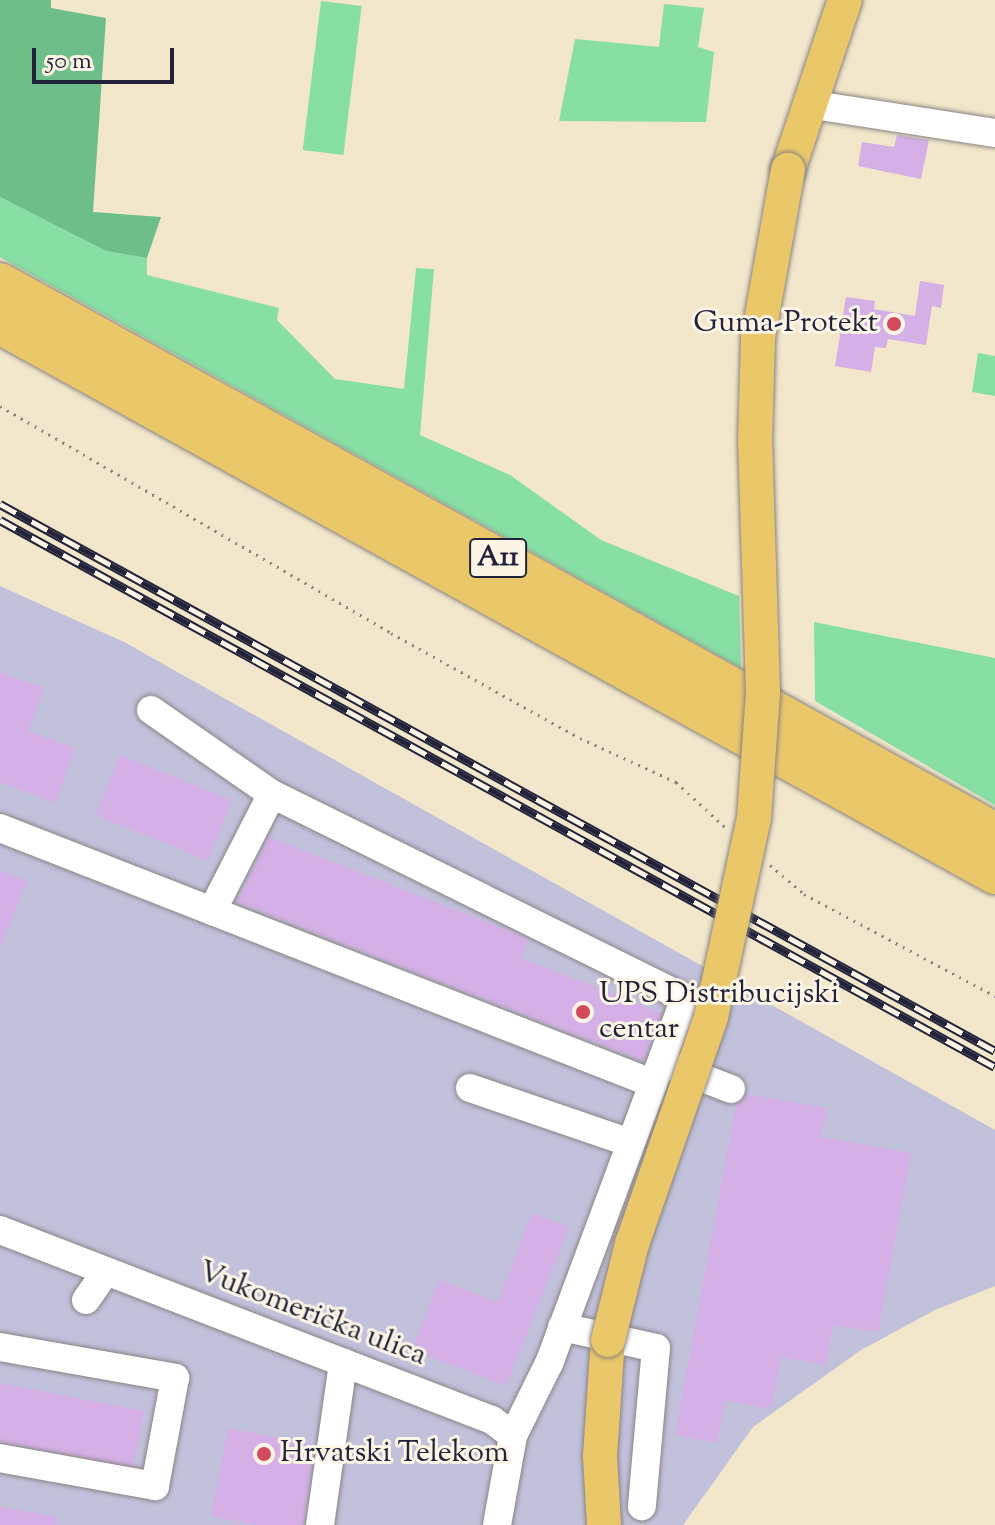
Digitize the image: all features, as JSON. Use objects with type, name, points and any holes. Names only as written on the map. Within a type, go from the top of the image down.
[{"type":"highway","name":"A11","points":[[0,283],[995,833]]},
{"type":"highway","name":"A11","points":[[0,324],[995,874]]},
{"type":"main road","points":[[604,1525],[600,1456],[608,1340],[632,1244],[711,1017],[749,848],[763,692],[755,442],[758,338],[788,170],[845,0]]},
{"type":"street","points":[[808,104],[995,133]]},
{"type":"street","points":[[151,710],[272,794],[685,998],[654,1072],[562,1327],[513,1436],[497,1525]]},
{"type":"street","points":[[212,911],[272,794]]},
{"type":"street","points":[[0,828],[212,911],[654,1072],[731,1089]]},
{"type":"street","points":[[470,1088],[628,1142]]},
{"type":"street","name":"Vukomerička ulica","points":[[0,1230],[492,1420],[513,1436]]},
{"type":"street","points":[[86,1300],[106,1271]]},
{"type":"street","points":[[562,1327],[656,1348],[642,1506]]},
{"type":"street","points":[[0,1347],[175,1378],[155,1486],[0,1458]]},
{"type":"street","points":[[320,1525],[343,1363]]},
{"type":"path","points":[[0,406],[405,641],[580,738],[676,782],[729,830]]},
{"type":"path","points":[[761,858],[804,894],[995,996]]},
{"type":"shaded area","points":[[0,586],[124,642],[995,1130],[995,1286],[935,1310],[861,1350],[753,1427],[683,1525],[0,1525]]},
{"type":"green space","points":[[0,0],[51,0],[51,8],[106,18],[93,212],[161,217],[147,258],[106,251],[0,197]]},
{"type":"green space","points":[[321,1],[362,6],[343,155],[303,150]]},
{"type":"green space","points":[[664,4],[704,8],[698,47],[714,52],[706,122],[559,121],[575,39],[659,47]]},
{"type":"green space","points":[[0,197],[106,251],[147,258],[147,275],[279,308],[277,320],[335,379],[404,389],[416,268],[434,269],[420,435],[510,475],[601,540],[739,596],[741,668],[0,257]]},
{"type":"green space","points":[[978,353],[995,356],[995,396],[972,392]]},
{"type":"green space","points":[[814,622],[995,658],[995,805],[815,701]]},
{"type":"building","points":[[897,135],[929,140],[921,179],[858,166],[862,142],[894,147]]},
{"type":"building","points":[[920,281],[944,285],[941,308],[932,306],[926,345],[888,339],[886,348],[875,347],[871,372],[835,366],[846,297],[875,301],[874,309],[915,316]]},
{"type":"building","points":[[0,672],[44,688],[28,731],[75,748],[55,803],[0,782]]},
{"type":"building","points":[[120,755],[232,800],[208,861],[96,815]]},
{"type":"building","points":[[269,837],[517,934],[528,940],[521,958],[661,1013],[643,1061],[237,902]]},
{"type":"building","points":[[0,870],[27,881],[1,945],[0,945]]},
{"type":"building","points":[[747,1094],[827,1108],[821,1137],[911,1153],[878,1332],[833,1325],[826,1365],[781,1357],[771,1409],[725,1400],[717,1443],[675,1435],[736,1105]]},
{"type":"building","points":[[532,1213],[569,1227],[506,1386],[412,1350],[439,1280],[498,1302]]},
{"type":"building","points":[[0,1383],[144,1411],[133,1468],[0,1442]]},
{"type":"building","points":[[228,1428],[314,1445],[303,1525],[255,1525],[211,1516]]},
{"type":"building","points":[[0,1507],[57,1517],[56,1525],[0,1525]]},
{"type":"railway","points":[[0,504],[995,1051]]},
{"type":"railway","points":[[0,520],[995,1067]]},
{"type":"place","name":"Guma-Protekt","points":[[894,324]]},
{"type":"place","name":"UPS Distribucijski centar","points":[[583,1012]]},
{"type":"place","name":"Hrvatski Telekom","points":[[264,1454]]}]
